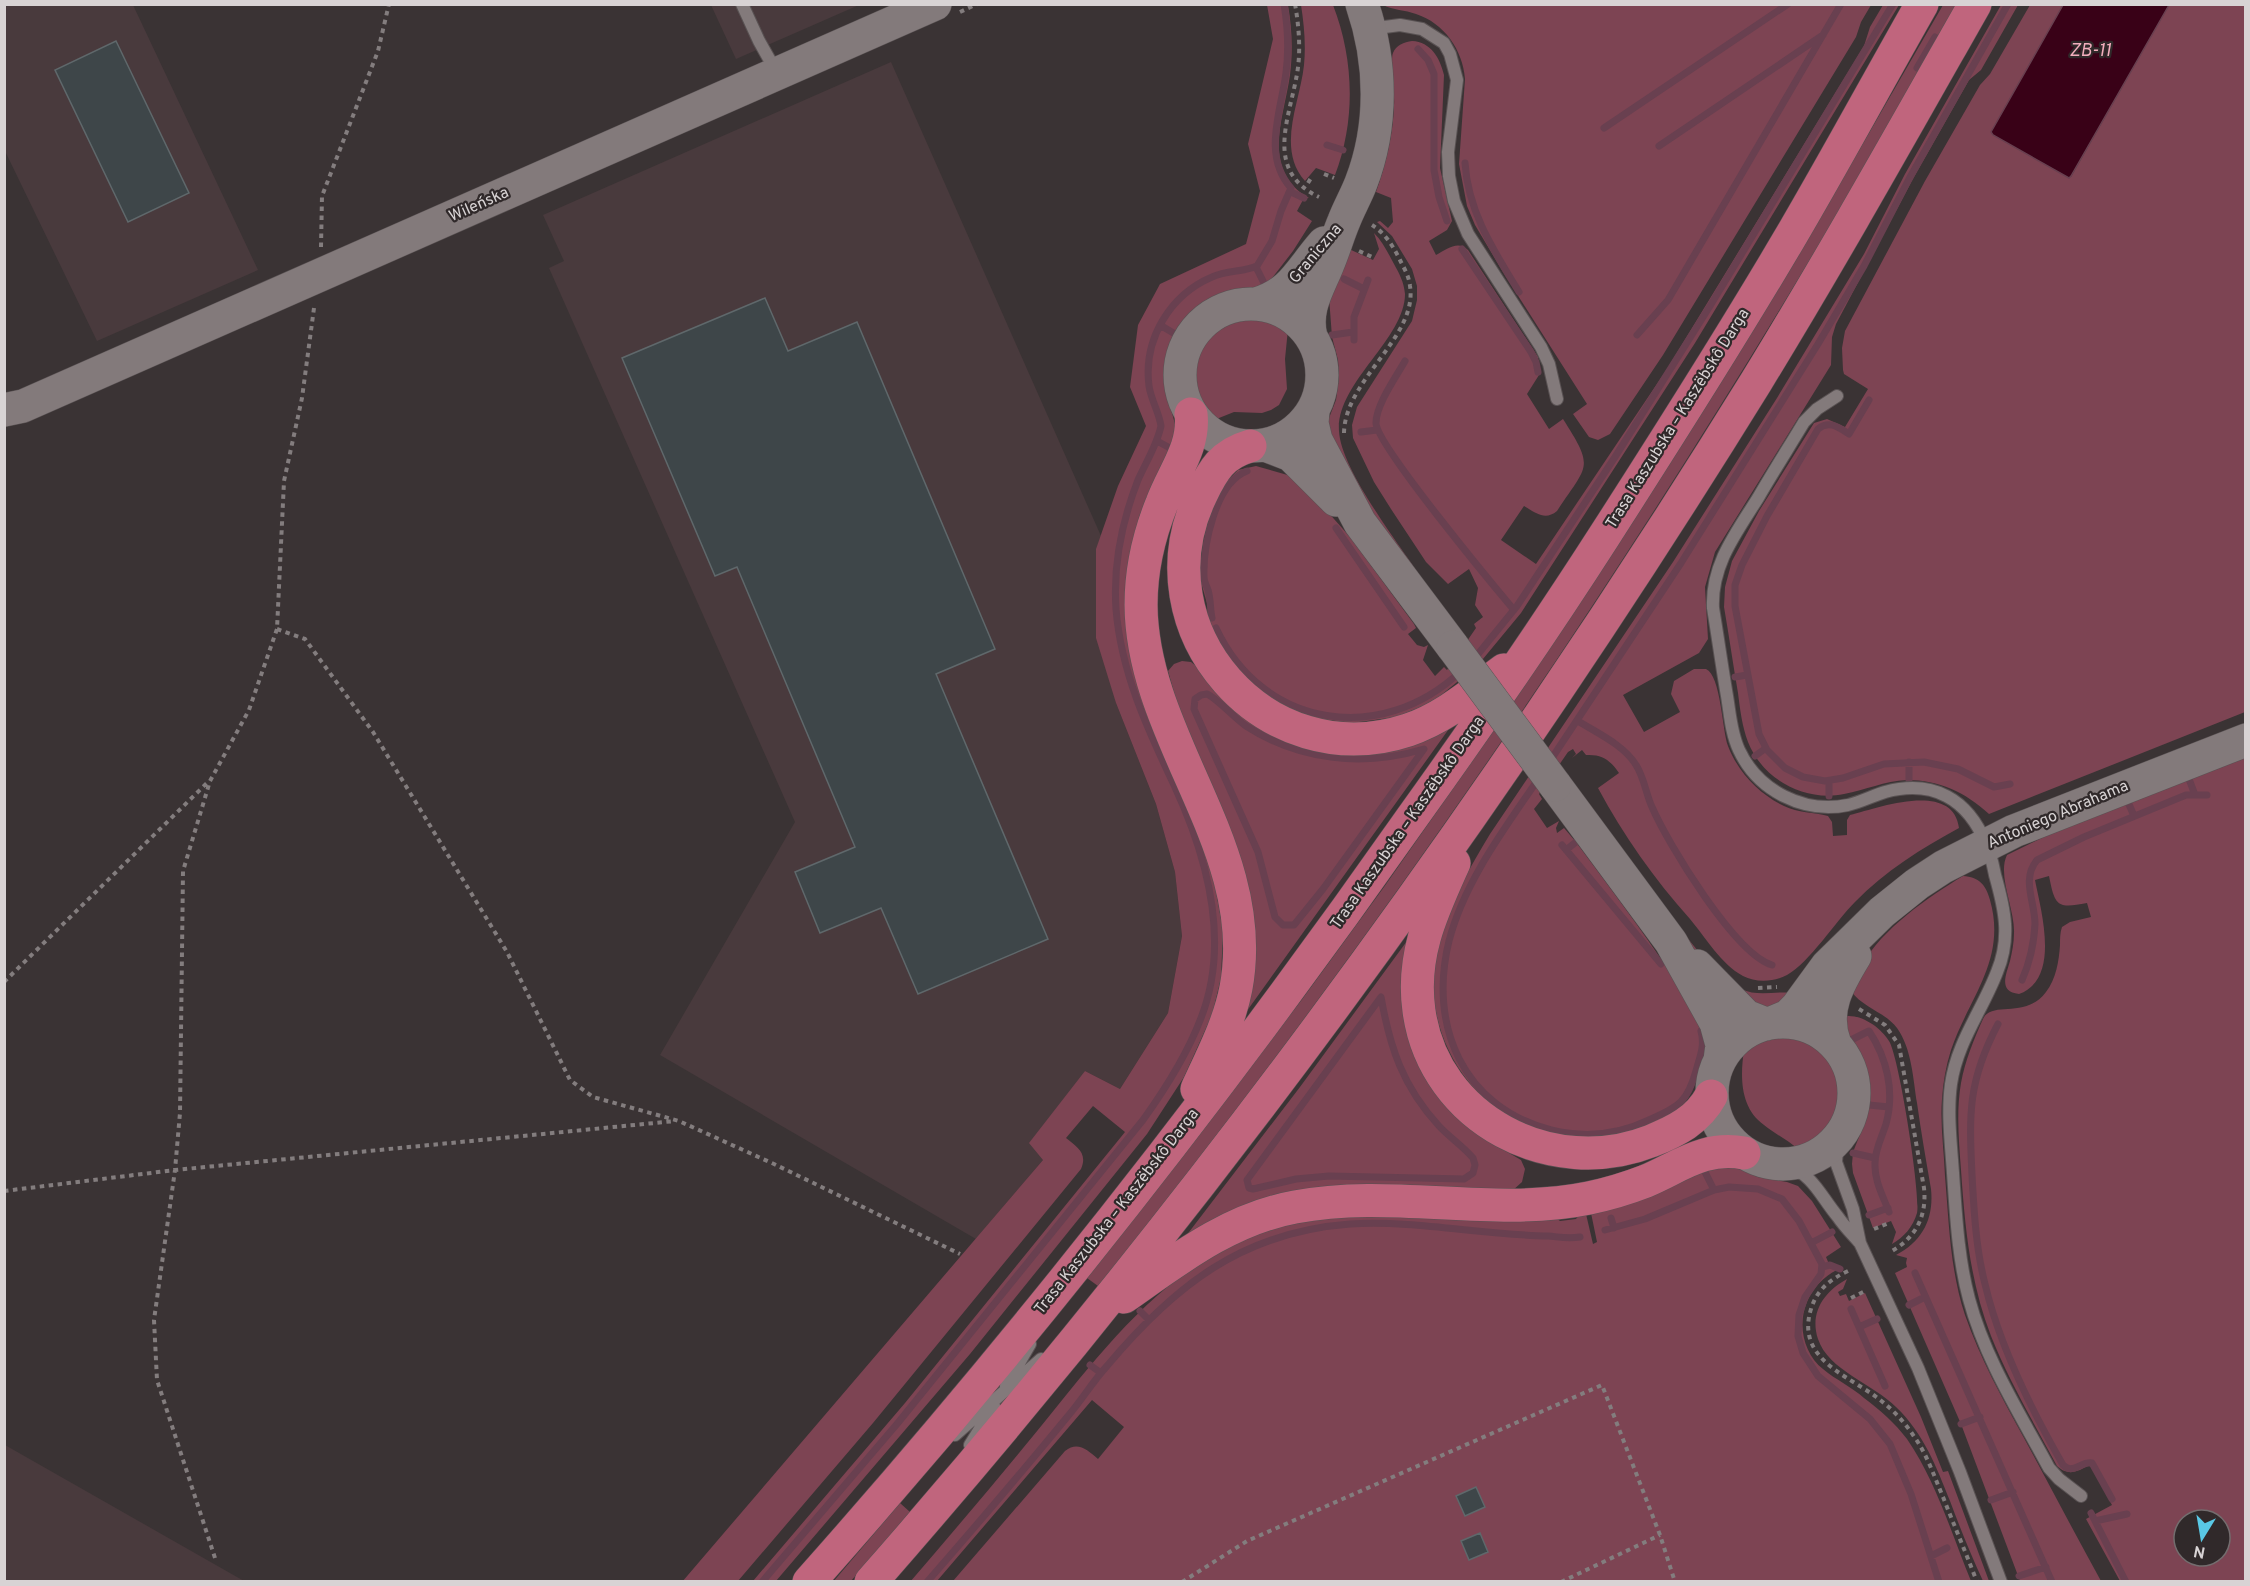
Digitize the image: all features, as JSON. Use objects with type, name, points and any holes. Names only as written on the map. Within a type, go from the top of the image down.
[{"type":"highway","name":"Trasa Kaszubska – Kaszëbskô Darga","points":[[809,1581],[888,1493],[1075,1268],[1339,921],[1601,542],[1788,241],[1922,4]]},
{"type":"highway","points":[[871,1581],[923,1523],[1102,1308],[1281,1077],[1376,948],[1480,800],[1639,566],[1755,384],[1827,265],[1975,4]]},
{"type":"highway","points":[[1173,1141],[1222,1036],[1230,1011],[1240,955],[1239,922],[1225,860],[1153,684],[1143,634],[1141,604],[1146,550],[1162,501],[1190,441],[1193,428],[1191,414]]},
{"type":"highway","points":[[1258,446],[1237,450],[1226,457],[1209,478],[1198,501],[1184,556],[1185,589],[1190,618],[1201,644],[1217,670],[1237,693],[1262,712],[1289,727],[1318,736],[1350,740],[1382,737],[1409,730],[1435,719],[1527,652]]},
{"type":"highway","points":[[1480,800],[1428,921],[1421,947],[1418,980],[1419,1011],[1426,1041],[1439,1068],[1457,1094],[1486,1123],[1512,1137],[1540,1147],[1572,1154],[1605,1153],[1635,1147],[1665,1135],[1694,1118],[1711,1096]]},
{"type":"highway","points":[[1102,1308],[1205,1241],[1248,1221],[1294,1207],[1364,1201],[1503,1206],[1544,1204],[1589,1197],[1644,1181],[1710,1152],[1726,1150],[1744,1152]]},
{"type":"main road","name":"Wileńska","points":[[11,412],[935,4]]},
{"type":"main road","name":"Graniczna","points":[[1311,337],[1308,325],[1311,302],[1328,264],[1358,222],[1361,184],[1374,133],[1377,80],[1366,17]]},
{"type":"main road","name":"Graniczna","points":[[1256,303],[1268,300],[1287,289],[1358,222]]},
{"type":"main road","points":[[1258,446],[1280,440],[1294,432],[1312,412],[1322,386],[1323,371],[1320,357],[1311,337],[1297,320],[1270,306],[1256,303],[1226,308],[1213,314],[1191,335],[1184,348],[1179,378],[1182,393],[1191,414],[1207,431],[1220,440],[1235,445],[1258,446],[1291,455],[1360,523],[1671,942],[1716,1023],[1722,1045],[1720,1060],[1712,1081],[1711,1096],[1719,1125],[1727,1138],[1744,1152],[1764,1162],[1794,1164],[1815,1157],[1838,1139],[1850,1120],[1855,1091],[1848,1062],[1835,1044],[1817,1030],[1804,1024],[1770,1023],[1746,1016],[1671,942]]},
{"type":"main road","points":[[1312,412],[1316,440],[1360,523]]},
{"type":"main road","name":"Antoniego Abrahama","points":[[1770,1023],[1788,1016],[1827,966],[1882,912],[1926,878],[1987,844],[2042,819],[2246,740]]},
{"type":"main road","name":"Antoniego Abrahama","points":[[1835,1044],[1829,1025],[1830,1006],[1844,974],[1882,912]]},
{"type":"main road","points":[[1720,1060],[1733,1041],[1746,1032],[1770,1023]]},
{"type":"lane","points":[[742,4],[759,41],[778,74]]},
{"type":"lane","points":[[1366,17],[1422,29],[1444,43],[1450,54],[1457,80],[1448,152],[1449,176],[1454,201],[1468,234],[1541,347],[1549,364],[1557,399]]},
{"type":"lane","points":[[1837,396],[1817,409],[1804,422],[1728,546],[1716,575],[1712,596],[1713,608],[1734,738],[1754,774],[1785,798],[1798,803],[1825,807],[1852,804],[1895,790],[1917,788],[1938,792],[1949,796],[1968,812],[1987,844],[2004,909],[2007,935],[1997,973],[1964,1039],[1951,1085],[1951,1137],[1963,1271],[1977,1325],[2002,1379],[2049,1468],[2064,1484],[2081,1496]]},
{"type":"lane","points":[[1838,1139],[1836,1162],[1853,1209],[1860,1243],[1918,1368],[2001,1581]]},
{"type":"lane","points":[[1786,1164],[1798,1169],[1815,1183],[1836,1216],[1860,1243]]},
{"type":"lane","points":[[923,1523],[1075,1268]]},
{"type":"lane","points":[[888,1493],[1102,1308]]},
{"type":"path","points":[[320,275],[322,196],[378,51],[389,4]]},
{"type":"path","points":[[1295,4],[1299,40],[1297,72],[1284,151],[1287,164],[1297,182],[1319,197]]},
{"type":"path","points":[[1324,174],[1335,178]]},
{"type":"path","points":[[1308,183],[1311,178]]},
{"type":"path","points":[[1346,441],[1344,424],[1348,409],[1401,325],[1411,302],[1411,287],[1404,268],[1389,241],[1358,222]]},
{"type":"path","points":[[215,1558],[157,1380],[154,1320],[176,1170],[180,1113],[183,871],[210,781],[249,710],[277,629],[284,481],[302,398],[314,307]]},
{"type":"path","points":[[277,629],[305,639],[373,732],[507,952],[570,1080],[593,1096],[679,1121],[796,1174],[960,1254]]},
{"type":"path","points":[[4,982],[210,781]]},
{"type":"path","points":[[4,1191],[176,1170],[679,1121]]},
{"type":"path","points":[[1873,1229],[1889,1223]]},
{"type":"path","points":[[1848,1271],[1828,1283],[1813,1303],[1809,1322],[1810,1335],[1815,1349],[1826,1364],[1885,1404],[1914,1436],[1930,1466],[1977,1581]]},
{"type":"path","points":[[1851,1298],[1865,1291]]},
{"type":"path","points":[[1182,1581],[1247,1541],[1602,1385],[1660,1535],[1675,1581]]},
{"type":"path","points":[[1561,1581],[1660,1535]]},
{"type":"shaded area","points":[[1871,4],[1856,37],[1663,355],[1610,434],[1598,440],[1589,437],[1573,414],[1587,404],[1503,272],[1475,225],[1467,206],[1459,164],[1465,79],[1456,48],[1443,31],[1426,18],[1383,5]]},
{"type":"shaded area","points":[[5,5],[133,5],[258,270],[97,341],[5,151]]},
{"type":"shaded area","points":[[711,5],[859,5],[736,59]]},
{"type":"shaded area","points":[[1267,5],[1288,5],[1292,57],[1280,125],[1280,158],[1285,173],[1294,186],[1309,198],[1304,198],[1297,211],[1312,221],[1269,282],[1256,288],[1229,291],[1207,300],[1187,316],[1175,333],[1167,352],[1164,373],[1176,428],[1173,443],[1139,517],[1125,606],[1130,655],[1141,696],[1213,875],[1223,930],[1221,978],[1212,1015],[1184,1077],[1147,1134],[970,1354],[776,1581],[753,1581],[905,1403],[1125,1132],[1093,1106],[1066,1138],[1082,1155],[1081,1169],[873,1423],[738,1581],[682,1582],[1043,1160],[1029,1143],[1085,1071],[1120,1089],[1168,1013],[1182,936],[1175,872],[1156,804],[1116,703],[1096,638],[1096,549],[1118,486],[1146,426],[1130,387],[1138,325],[1160,284],[1246,244],[1260,191],[1248,144],[1273,39]]},
{"type":"shaded area","points":[[1301,5],[1333,5],[1345,47],[1350,90],[1346,133],[1335,175],[1316,168],[1305,181],[1296,168],[1291,140],[1305,57]]},
{"type":"shaded area","points":[[1883,5],[1899,5],[1695,343],[1521,613],[1478,665],[1440,696],[1423,706],[1396,717],[1352,723],[1321,719],[1287,708],[1251,684],[1222,649],[1207,615],[1208,607],[1201,582],[1203,545],[1215,504],[1226,482],[1238,470],[1256,466],[1291,476],[1303,484],[1350,537],[1414,624],[1416,628],[1408,634],[1417,645],[1424,647],[1428,645],[1423,660],[1435,676],[1444,667],[1447,670],[1476,628],[1474,624],[1483,617],[1475,605],[1478,588],[1469,569],[1448,584],[1426,562],[1374,482],[1353,438],[1352,425],[1357,407],[1412,321],[1417,300],[1417,286],[1412,269],[1392,236],[1377,222],[1380,221],[1388,228],[1393,222],[1391,198],[1376,192],[1391,138],[1394,100],[1392,57],[1396,48],[1412,41],[1424,44],[1434,52],[1444,75],[1440,168],[1452,221],[1447,230],[1429,241],[1436,255],[1456,246],[1468,250],[1538,357],[1539,375],[1527,394],[1549,429],[1563,419],[1580,448],[1583,458],[1584,466],[1581,474],[1557,511],[1544,516],[1524,506],[1501,540],[1536,564],[1667,369],[1864,46],[1870,27]]},
{"type":"shaded area","points":[[1943,5],[1958,5],[1862,172],[1660,502],[1554,663],[1445,822],[1333,979],[1217,1134],[1098,1286],[1087,1278],[1303,998],[1503,717],[1817,223]]},
{"type":"shaded area","points":[[2001,5],[2018,5],[1981,70],[1969,80],[1914,177],[1836,324],[1832,337],[1831,365],[1715,552],[1705,587],[1708,639],[1699,653],[1623,695],[1644,732],[1680,712],[1671,694],[1674,681],[1694,669],[1706,669],[1711,674],[1718,692],[1726,738],[1732,756],[1750,781],[1775,801],[1795,810],[1828,816],[1832,822],[1833,836],[1847,835],[1847,820],[1850,815],[1895,803],[1913,801],[1929,801],[1943,805],[1954,813],[1959,828],[1918,852],[1879,880],[1847,910],[1796,969],[1776,979],[1754,980],[1735,971],[1721,958],[1664,889],[1629,840],[1598,788],[1619,773],[1616,768],[1609,761],[1597,756],[1586,755],[1582,750],[1572,758],[1576,754],[1573,749],[1568,752],[1539,794],[1542,799],[1534,809],[1547,828],[1559,821],[1556,828],[1557,833],[1564,828],[1620,901],[1700,1021],[1704,1029],[1705,1044],[1695,1085],[1690,1095],[1678,1110],[1661,1120],[1623,1132],[1589,1138],[1572,1138],[1538,1130],[1507,1116],[1481,1095],[1460,1070],[1444,1040],[1435,1008],[1433,975],[1439,940],[1449,912],[1490,834],[1673,562],[1777,398],[1864,254],[1905,174]]},
{"type":"shaded area","points":[[2030,5],[2063,5],[1991,132],[2071,177],[2169,5],[2245,5],[2245,712],[1989,814],[1971,799],[1930,782],[1907,780],[1891,782],[1829,796],[1800,791],[1775,777],[1764,767],[1746,736],[1724,607],[1725,587],[1732,561],[1759,511],[1814,423],[1827,419],[1845,427],[1868,389],[1844,374],[1842,348],[1845,331],[1925,181],[1980,85],[1990,74]]},
{"type":"shaded area","points":[[891,62],[1101,536],[1096,550],[1116,703],[1156,804],[1175,872],[1182,936],[1168,1013],[1120,1089],[1085,1071],[1043,1160],[976,1239],[660,1055],[795,822],[549,268],[564,261],[543,215]]},
{"type":"shaded area","points":[[1374,233],[1385,248],[1402,282],[1405,294],[1402,311],[1394,328],[1348,396],[1341,413],[1339,431],[1342,448],[1362,490],[1429,589],[1362,499],[1328,434],[1329,418],[1336,400],[1339,377],[1338,360],[1332,337],[1329,297],[1349,249],[1373,260],[1379,249]]},
{"type":"shaded area","points":[[1256,316],[1269,319],[1288,329],[1285,359],[1287,389],[1279,405],[1271,410],[1262,413],[1234,412],[1214,420],[1201,403],[1194,386],[1193,369],[1197,353],[1205,338],[1218,327],[1235,319]]},
{"type":"shaded area","points":[[1182,661],[1191,662],[1196,666],[1214,689],[1259,727],[1313,750],[1341,755],[1371,754],[1400,748],[1451,726],[1244,1015],[1185,731],[1168,671],[1174,664]]},
{"type":"shaded area","points":[[2245,757],[2245,1581],[2120,1581],[2086,1519],[2112,1505],[2090,1465],[2070,1472],[2057,1466],[2022,1402],[1984,1316],[1973,1275],[1967,1233],[1958,1127],[1961,1083],[1965,1067],[1970,1050],[1987,1014],[2019,1008],[2038,1000],[2046,992],[2055,976],[2062,927],[2070,922],[2091,917],[2087,903],[2069,906],[2059,903],[2053,894],[2049,876],[2035,880],[2044,926],[2044,960],[2040,974],[2032,986],[2019,994],[2012,993],[2005,982],[2014,933],[2004,872],[2007,855],[2056,831]]},
{"type":"shaded area","points":[[1565,772],[1680,928],[1717,971],[1729,982],[1748,992],[1800,994],[1786,1006],[1770,1010],[1754,1009],[1738,1000],[1683,938],[1562,776]]},
{"type":"shaded area","points":[[1963,876],[1978,880],[1986,890],[1994,921],[1994,941],[1984,978],[1951,1050],[1943,1086],[1942,1137],[1949,1228],[1956,1281],[1965,1315],[1984,1362],[2101,1581],[2020,1581],[1961,1424],[1895,1273],[1907,1267],[1907,1258],[1896,1255],[1913,1243],[1925,1228],[1931,1210],[1931,1189],[1913,1074],[1906,1045],[1892,1023],[1862,1002],[1851,991],[1862,965],[1881,939],[1921,904]]},
{"type":"shaded area","points":[[1407,941],[1453,1113],[1487,1140],[1521,1160],[1525,1169],[1522,1182],[1512,1191],[1186,1236],[1300,1087]]},
{"type":"shaded area","points":[[1847,1016],[1871,1023],[1889,1041],[1903,1097],[1913,1155],[1917,1213],[1908,1231],[1892,1244],[1896,1232],[1891,1221],[1873,1228],[1853,1173],[1853,1152],[1867,1117],[1869,1105],[1868,1076],[1864,1062],[1847,1033]]},
{"type":"shaded area","points":[[1775,1035],[1800,1039],[1820,1049],[1834,1064],[1841,1082],[1842,1101],[1835,1120],[1821,1137],[1799,1150],[1756,1118],[1746,1101],[1742,1081],[1744,1050],[1762,1039]]},
{"type":"shaded area","points":[[1718,1166],[1740,1169],[1758,1177],[1798,1186],[1812,1201],[1841,1247],[1826,1257],[1829,1264],[1841,1268],[1821,1282],[1807,1302],[1803,1329],[1807,1347],[1816,1363],[1876,1407],[1907,1439],[1927,1472],[1971,1581],[953,1581],[1065,1451],[1078,1447],[1098,1459],[1124,1427],[1092,1400],[937,1581],[910,1582],[1112,1340],[1171,1284],[1204,1260],[1241,1240],[1297,1222],[1329,1218],[1556,1218],[1560,1221],[1576,1219],[1579,1215],[1586,1214],[1593,1244],[1597,1242],[1591,1213]]},
{"type":"shaded area","points":[[1847,1279],[1843,1289],[1838,1292],[1840,1296],[1846,1294],[1849,1301],[1865,1293],[1921,1417],[1943,1472],[1948,1471],[1989,1581],[1983,1581],[1922,1439],[1896,1407],[1841,1368],[1823,1350],[1816,1329],[1817,1311],[1826,1296]]},
{"type":"shaded area","points":[[5,1445],[244,1581],[5,1581]]},
{"type":"shaded area","points":[[900,1503],[910,1512],[851,1581],[833,1582]]},
{"type":"water","name":"ZB-11","points":[[2063,5],[2169,5],[2069,178],[1991,132]]},
{"type":"building","points":[[116,41],[189,193],[128,222],[55,70]]},
{"type":"building","points":[[765,298],[788,351],[857,322],[995,649],[936,674],[1048,939],[918,994],[881,908],[820,933],[795,872],[855,847],[737,567],[715,576],[622,358]]},
{"type":"building","points":[[1476,1487],[1485,1507],[1465,1516],[1456,1496]]},
{"type":"building","points":[[1480,1533],[1488,1552],[1469,1560],[1461,1541]]},
{"type":"waterway","points":[[762,1582],[897,1424],[1143,1120],[1175,1071],[1201,1018],[1210,989],[1214,959],[1211,899],[1205,870],[1186,812],[1145,721],[1129,677],[1116,609],[1117,560],[1127,511],[1161,426],[1151,396],[1148,369],[1150,352],[1162,321],[1172,307],[1197,285],[1218,275],[1257,266],[1272,241],[1291,188],[1282,175],[1275,147],[1288,56],[1284,4]]},
{"type":"waterway","points":[[1604,128],[1788,4]]},
{"type":"waterway","points":[[1637,335],[1668,300],[1841,4]]},
{"type":"waterway","points":[[1474,659],[1517,606],[1615,457],[1710,306],[1893,4]]},
{"type":"waterway","points":[[1550,761],[1681,563],[1818,344],[1864,266],[1909,179],[2008,4]]},
{"type":"waterway","points":[[1659,146],[1823,35]]},
{"type":"waterway","points":[[1917,68],[1935,37]]},
{"type":"waterway","points":[[1418,49],[1428,60],[1434,74],[1434,170],[1439,197],[1447,221]]},
{"type":"waterway","points":[[1327,145],[1343,150]]},
{"type":"waterway","points":[[1465,163],[1467,181],[1477,215],[1519,292]]},
{"type":"waterway","points":[[1291,192],[1304,198]]},
{"type":"waterway","points":[[1462,249],[1531,352],[1538,372]]},
{"type":"waterway","points":[[1256,267],[1265,285]]},
{"type":"waterway","points":[[1344,279],[1364,289]]},
{"type":"waterway","points":[[1354,340],[1354,317],[1368,280]]},
{"type":"waterway","points":[[1160,325],[1175,334]]},
{"type":"waterway","points":[[1332,335],[1353,332]]},
{"type":"waterway","points":[[1405,361],[1379,408],[1376,423],[1381,436],[1414,485],[1514,610]]},
{"type":"waterway","points":[[1869,400],[1849,434],[1830,425],[1818,429],[1767,516],[1742,565],[1735,585],[1735,606],[1759,734],[1767,750],[1785,768],[1803,777],[1825,781],[1843,778],[1884,764],[1924,762],[1958,769],[1994,787],[2010,784]]},
{"type":"waterway","points":[[1361,432],[1377,430]]},
{"type":"waterway","points":[[1157,441],[1170,448]]},
{"type":"waterway","points":[[1212,618],[1209,594],[1204,581],[1209,533],[1213,517],[1227,488],[1247,471]]},
{"type":"waterway","points":[[1336,528],[1404,627]]},
{"type":"waterway","points":[[1216,628],[1237,662],[1263,688],[1293,706],[1326,716],[1361,717],[1396,710],[1430,695],[1461,671]]},
{"type":"waterway","points":[[1735,677],[1747,675]]},
{"type":"waterway","points":[[1207,694],[1246,726],[1288,747],[1310,753],[1356,759],[1401,755],[1424,749],[1323,889],[1294,925],[1283,925],[1275,917],[1258,852],[1194,709],[1195,699],[1207,694]]},
{"type":"waterway","points":[[1578,721],[1610,740],[1631,758],[1641,775],[1660,824],[1704,896],[1740,941],[1757,957],[1772,965]]},
{"type":"waterway","points":[[1755,756],[1766,748]]},
{"type":"waterway","points":[[1909,762],[1909,780]]},
{"type":"waterway","points":[[1539,778],[1475,877],[1449,941],[1444,973],[1444,1003],[1449,1032],[1459,1059],[1475,1083],[1495,1103],[1520,1119],[1551,1130],[1576,1134],[1601,1134],[1637,1125],[1675,1107],[1685,1097],[1693,1082],[1699,1061],[1702,1046],[1701,1031]]},
{"type":"waterway","points":[[2189,779],[2195,795]]},
{"type":"waterway","points":[[1829,781],[1829,796]]},
{"type":"waterway","points":[[2022,980],[2034,938],[2035,924],[2029,883],[2032,867],[2037,860],[2084,837],[2186,795],[2207,795]]},
{"type":"waterway","points":[[2128,802],[2134,816]]},
{"type":"waterway","points":[[1566,850],[1576,842]]},
{"type":"waterway","points":[[1562,845],[1661,964]]},
{"type":"waterway","points":[[1381,997],[1394,1050],[1407,1081],[1416,1097],[1439,1126],[1473,1158],[1475,1165],[1473,1173],[1464,1179],[1329,1176],[1296,1179],[1249,1188],[1247,1180],[1381,997]]},
{"type":"waterway","points":[[1998,1024],[1981,1063],[1971,1115],[1975,1217],[1979,1257],[1985,1284],[1999,1330],[2018,1377],[2063,1465],[2070,1469],[2092,1463],[2112,1499]]},
{"type":"waterway","points":[[1851,1040],[1869,1031],[1881,1052],[1888,1076],[1889,1112],[1877,1148],[1875,1169],[1877,1182],[1889,1212]]},
{"type":"waterway","points":[[1869,1105],[1889,1107]]},
{"type":"waterway","points":[[1853,1153],[1875,1158]]},
{"type":"waterway","points":[[1704,1170],[1714,1190]]},
{"type":"waterway","points":[[1605,1230],[1645,1219],[1714,1190],[1729,1187],[1758,1189],[1782,1199],[1799,1221],[1822,1264],[1821,1274],[1805,1297],[1799,1315],[1798,1336],[1803,1353],[1818,1376],[1870,1419],[1890,1444],[1911,1494],[1939,1582]]},
{"type":"waterway","points":[[1869,1215],[1888,1208]]},
{"type":"waterway","points":[[1611,1218],[1614,1228]]},
{"type":"waterway","points":[[927,1582],[1132,1337],[1185,1288],[1213,1268],[1243,1251],[1276,1238],[1311,1229],[1350,1224],[1400,1224],[1523,1235],[1580,1237]]},
{"type":"waterway","points":[[1811,1243],[1832,1232]]},
{"type":"waterway","points":[[1822,1267],[1830,1265],[1840,1269]]},
{"type":"waterway","points":[[1915,1273],[2052,1582]]},
{"type":"waterway","points":[[1909,1305],[1925,1297]]},
{"type":"waterway","points":[[1851,1309],[1885,1386]]},
{"type":"waterway","points":[[1140,1311],[1149,1320]]},
{"type":"waterway","points":[[1859,1327],[1877,1319]]},
{"type":"waterway","points":[[1090,1365],[1101,1373]]},
{"type":"waterway","points":[[1961,1424],[1980,1417]]},
{"type":"waterway","points":[[1991,1500],[2013,1492]]},
{"type":"waterway","points":[[2091,1513],[2126,1582]]},
{"type":"waterway","points":[[2095,1521],[2127,1514]]},
{"type":"waterway","points":[[1931,1556],[1947,1548]]},
{"type":"waterway","points":[[2019,1576],[2046,1567]]}]
